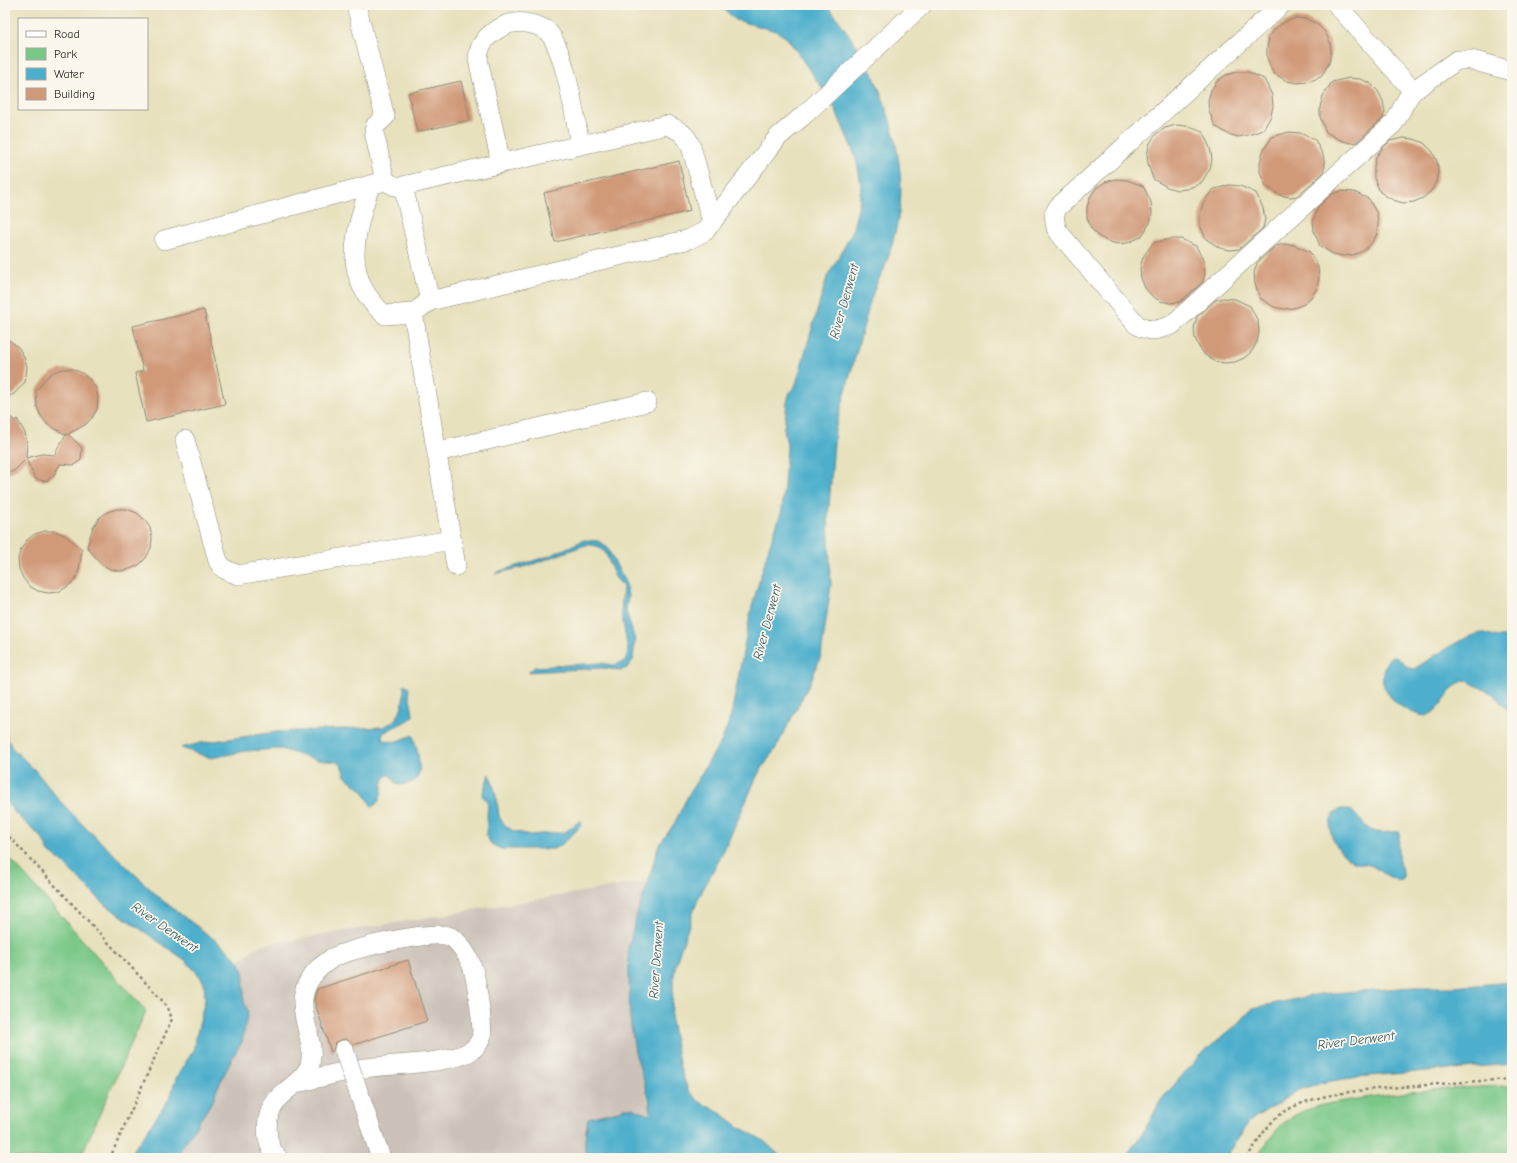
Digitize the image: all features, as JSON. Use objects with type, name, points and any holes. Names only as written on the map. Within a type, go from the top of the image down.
[{"type":"lane","points":[[356,5],[385,117],[375,126],[374,132],[378,183],[356,228],[355,244],[358,274],[362,289],[372,304],[385,315],[413,313],[430,301],[690,239],[705,231],[778,137],[804,115],[922,5]]},
{"type":"lane","points":[[1281,5],[1058,207],[1054,214],[1056,228],[1060,234],[1137,325],[1151,331],[1172,325],[1393,124],[1399,116],[1407,97],[1413,91],[1457,60],[1471,60],[1512,71]]},
{"type":"lane","points":[[1337,5],[1413,91]]},
{"type":"lane","points":[[501,163],[478,59],[479,49],[485,39],[494,31],[505,25],[518,22],[533,24],[546,30],[553,39],[562,60],[580,144]]},
{"type":"lane","points":[[164,240],[378,183],[403,186],[657,126],[667,125],[679,130],[687,138],[691,146],[712,223]]},
{"type":"lane","points":[[403,186],[430,301]]},
{"type":"lane","points":[[413,313],[456,566]]},
{"type":"lane","points":[[437,452],[647,402]]},
{"type":"lane","points":[[185,440],[218,561],[224,569],[238,575],[452,540]]},
{"type":"lane","points":[[278,1158],[272,1152],[268,1134],[268,1115],[277,1100],[297,1083],[310,1066],[311,1048],[303,1017],[304,996],[311,978],[320,968],[333,958],[358,949],[422,935],[444,934],[458,943],[473,968],[481,1020],[482,1037],[476,1048],[466,1053],[445,1059],[362,1068],[297,1083]]},
{"type":"lane","points":[[344,1050],[381,1158]]},
{"type":"path","points":[[5,832],[160,998],[168,1008],[172,1019],[110,1158]]},
{"type":"path","points":[[1246,1158],[1268,1124],[1285,1111],[1302,1104],[1334,1095],[1375,1089],[1512,1078]]},
{"type":"shaded area","points":[[649,881],[637,914],[628,949],[627,963],[628,993],[635,1052],[651,1112],[648,1115],[633,1108],[623,1108],[623,1110],[589,1118],[585,1138],[585,1158],[176,1158],[242,1042],[248,1011],[244,1002],[244,972],[238,960],[261,945]]},
{"type":"green space","points":[[5,853],[146,1011],[80,1158],[5,1158]]},
{"type":"green space","points":[[1512,1086],[1512,1158],[1256,1158],[1283,1123],[1301,1112],[1315,1107],[1344,1101],[1411,1092],[1451,1088]]},
{"type":"water","name":"River Derwent","points":[[719,5],[827,5],[829,7],[865,60],[881,94],[888,114],[898,155],[901,195],[899,213],[889,256],[871,299],[835,430],[828,519],[831,585],[821,656],[810,683],[776,748],[758,774],[727,844],[698,899],[676,963],[674,975],[671,1020],[680,1068],[688,1090],[700,1102],[722,1114],[738,1126],[764,1141],[782,1158],[585,1158],[585,1138],[588,1118],[623,1110],[623,1108],[633,1108],[648,1115],[651,1113],[649,1098],[635,1052],[630,1018],[628,949],[637,914],[647,887],[658,847],[674,824],[690,792],[722,740],[731,716],[751,610],[768,550],[782,510],[787,446],[784,428],[789,394],[796,384],[827,277],[852,232],[859,204],[861,186],[855,155],[832,102],[787,38],[776,31],[736,20]]},
{"type":"water","points":[[584,540],[598,541],[607,547],[626,584],[628,596],[626,612],[635,640],[633,660],[627,668],[621,670],[602,668],[528,672],[535,667],[601,663],[613,665],[624,662],[627,657],[628,650],[621,612],[623,587],[615,577],[606,554],[599,547],[585,545],[531,565],[495,574],[500,571],[549,556]]},
{"type":"water","points":[[1484,633],[1498,637],[1512,637],[1512,714],[1493,694],[1465,680],[1454,687],[1437,709],[1426,716],[1409,711],[1394,700],[1388,693],[1382,678],[1386,663],[1392,656],[1395,656],[1408,667],[1414,669],[1468,637]]},
{"type":"water","points":[[404,684],[408,686],[413,715],[412,718],[383,733],[382,739],[386,741],[394,741],[413,735],[419,760],[419,772],[414,781],[398,785],[390,775],[387,775],[384,779],[381,796],[377,804],[372,807],[363,791],[345,776],[341,764],[338,762],[317,760],[281,749],[246,751],[211,758],[181,748],[201,743],[276,732],[383,727],[394,720],[401,710]]},
{"type":"water","name":"River Derwent","points":[[5,733],[12,748],[34,769],[59,800],[84,826],[162,900],[223,946],[238,960],[244,972],[244,1002],[248,1011],[242,1042],[232,1058],[215,1093],[215,1097],[175,1158],[128,1158],[169,1099],[177,1076],[193,1051],[205,999],[204,983],[199,975],[185,960],[103,903],[61,861],[49,852],[42,838],[17,815],[5,801]]},
{"type":"water","points":[[489,774],[497,800],[499,817],[505,825],[513,831],[530,835],[565,832],[581,820],[581,826],[560,846],[553,849],[501,849],[491,844],[486,835],[488,801],[482,796]]},
{"type":"water","points":[[1340,809],[1350,810],[1371,830],[1381,833],[1400,832],[1398,854],[1403,873],[1402,880],[1395,880],[1370,865],[1354,862],[1342,852],[1332,838],[1330,830],[1334,815]]},
{"type":"water","name":"River Derwent","points":[[1512,982],[1512,1064],[1357,1077],[1325,1082],[1299,1090],[1254,1118],[1248,1123],[1225,1158],[1125,1158],[1147,1126],[1161,1100],[1199,1056],[1238,1024],[1253,1008],[1320,994],[1414,987],[1454,987]]},
{"type":"building","points":[[1296,18],[1307,19],[1317,24],[1325,32],[1330,42],[1331,53],[1329,63],[1321,77],[1307,82],[1297,83],[1287,81],[1273,73],[1267,58],[1269,37],[1276,28],[1285,22]]},
{"type":"building","points":[[1237,72],[1248,72],[1264,79],[1272,95],[1273,106],[1271,116],[1263,130],[1238,137],[1228,134],[1215,126],[1209,111],[1208,101],[1211,90],[1217,81],[1226,75]]},
{"type":"building","points":[[1349,78],[1360,79],[1370,83],[1378,91],[1383,101],[1385,112],[1383,118],[1357,142],[1350,143],[1340,140],[1326,132],[1320,117],[1320,107],[1323,96],[1332,82]]},
{"type":"building","points":[[461,81],[470,120],[417,132],[408,93]]},
{"type":"building","points":[[1176,125],[1187,126],[1203,132],[1210,148],[1212,159],[1210,169],[1201,183],[1187,189],[1177,190],[1167,187],[1153,179],[1148,164],[1147,154],[1150,143],[1156,134],[1165,128]]},
{"type":"building","points":[[1289,132],[1300,133],[1315,140],[1323,155],[1325,166],[1323,173],[1297,196],[1290,197],[1279,195],[1266,186],[1260,172],[1260,162],[1263,151],[1272,137]]},
{"type":"building","points":[[1403,138],[1414,139],[1424,143],[1432,151],[1437,161],[1438,172],[1436,182],[1431,191],[1423,198],[1414,202],[1403,203],[1393,200],[1380,192],[1374,178],[1374,167],[1376,157],[1390,141]]},
{"type":"building","points":[[679,161],[690,211],[555,242],[544,193]]},
{"type":"building","points":[[1116,179],[1127,180],[1143,186],[1151,202],[1152,213],[1150,223],[1141,237],[1127,243],[1117,244],[1098,236],[1091,228],[1087,218],[1087,208],[1090,197],[1096,188],[1105,182]]},
{"type":"building","points":[[1229,185],[1240,186],[1256,193],[1263,208],[1265,219],[1263,228],[1239,249],[1230,250],[1220,248],[1206,239],[1200,225],[1200,214],[1203,204],[1212,190]]},
{"type":"building","points":[[1342,191],[1354,192],[1369,199],[1377,214],[1378,225],[1376,236],[1371,244],[1363,251],[1353,255],[1343,256],[1333,254],[1320,246],[1314,231],[1313,221],[1318,207],[1332,194]]},
{"type":"building","points":[[1170,239],[1181,239],[1196,246],[1204,262],[1205,272],[1203,282],[1180,302],[1170,303],[1160,301],[1152,296],[1145,288],[1141,278],[1140,268],[1143,257],[1153,243]]},
{"type":"building","points":[[1283,244],[1294,245],[1310,252],[1318,267],[1319,278],[1317,288],[1304,304],[1294,308],[1284,309],[1274,307],[1260,298],[1255,284],[1254,273],[1257,263],[1275,246]]},
{"type":"building","points":[[1223,298],[1235,299],[1250,306],[1258,321],[1259,332],[1257,342],[1252,351],[1244,358],[1235,362],[1224,363],[1214,361],[1205,355],[1195,338],[1194,328],[1197,317],[1216,300]]},
{"type":"building","points":[[204,310],[225,404],[146,422],[135,373],[143,371],[133,326]]},
{"type":"building","points":[[5,337],[19,348],[27,367],[25,382],[14,394],[5,398]]},
{"type":"building","points":[[63,369],[73,369],[82,373],[96,388],[98,398],[97,409],[92,418],[85,425],[68,434],[82,448],[81,460],[74,465],[60,464],[54,475],[48,480],[43,481],[35,478],[26,459],[15,470],[5,475],[5,412],[15,421],[17,419],[25,433],[27,443],[26,458],[42,454],[55,455],[58,447],[67,434],[66,435],[47,424],[41,416],[37,407],[36,391],[45,379],[53,372]]},
{"type":"building","points":[[117,509],[127,509],[137,513],[144,519],[150,528],[152,538],[151,548],[146,558],[139,565],[120,571],[110,569],[101,564],[87,547],[93,527],[99,518],[107,512]]},
{"type":"building","points":[[45,531],[55,531],[65,535],[82,549],[79,570],[75,580],[58,592],[48,593],[38,591],[29,586],[19,569],[18,559],[21,549],[27,540],[35,534]]},
{"type":"building","points":[[408,960],[427,1021],[353,1045],[346,1039],[341,1040],[335,1043],[333,1051],[331,1052],[314,1000],[317,989]]}]
